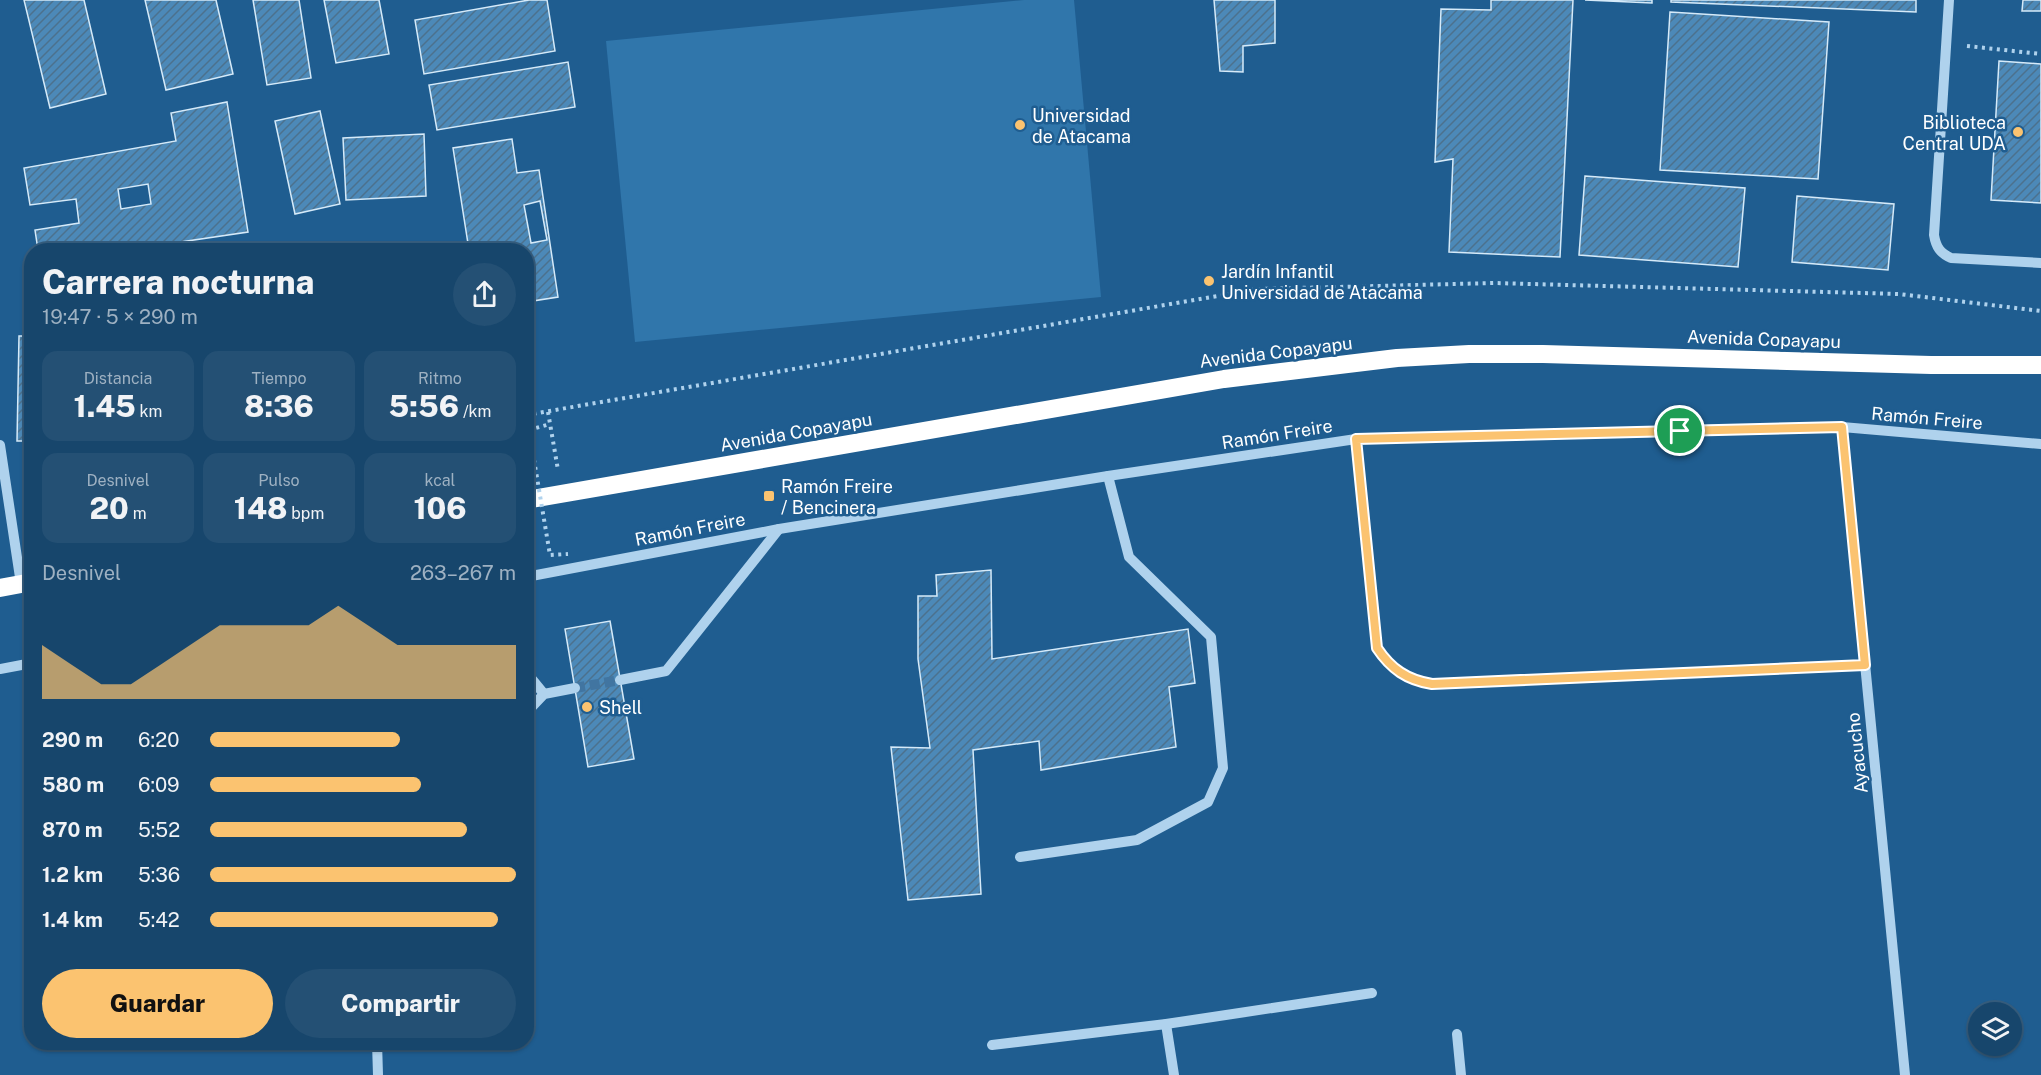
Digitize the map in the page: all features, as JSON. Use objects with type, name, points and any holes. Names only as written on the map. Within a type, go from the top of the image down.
[{"type":"highway","name":"Avenida Copayapu","points":[[534,499],[1224,379],[1396,358],[1543,354],[1931,365],[2041,365]]},
{"type":"highway","points":[[0,588],[24,583]]},
{"type":"street","points":[[1949,0],[1934,236],[1936,246],[1943,255],[1950,258],[2041,263]]},
{"type":"street","name":"Ramón Freire","points":[[534,576],[779,530],[1108,476],[1356,439],[1842,427],[2041,444]]},
{"type":"street","name":"Ayacucho","points":[[1842,427],[1905,1075]]},
{"type":"street","points":[[1356,439],[1377,648],[1387,663],[1400,674],[1415,681],[1432,684],[1865,665]]},
{"type":"street","points":[[0,445],[24,572]]},
{"type":"street","points":[[1020,857],[1137,840],[1208,802],[1223,768],[1211,637],[1129,557],[1108,476]]},
{"type":"street","points":[[620,680],[666,671],[779,530]]},
{"type":"street","points":[[0,669],[24,664]]},
{"type":"street","points":[[534,682],[544,694]]},
{"type":"street","points":[[534,705],[544,694],[575,688]]},
{"type":"street","points":[[992,1045],[1166,1024],[1372,993]]},
{"type":"street","points":[[1166,1024],[1174,1075]]},
{"type":"street","points":[[1457,1034],[1461,1075]]},
{"type":"street","points":[[377,1050],[378,1075]]},
{"type":"path","points":[[1946,44],[2041,54]]},
{"type":"path","points":[[534,415],[1258,289],[1494,283],[1899,294],[2041,311]]},
{"type":"path","points":[[548,412],[563,494]]},
{"type":"path","points":[[534,429],[550,424]]},
{"type":"path","points":[[534,460],[550,555],[568,554]]},
{"type":"shaded area","points":[[1024,0],[1074,0],[1101,297],[635,342],[606,41]]},
{"type":"building","points":[[24,0],[84,0],[106,94],[50,108]]},
{"type":"building","points":[[145,0],[216,0],[233,74],[166,90]]},
{"type":"building","points":[[253,0],[299,0],[311,78],[267,85]]},
{"type":"building","points":[[324,0],[379,0],[389,54],[336,63]]},
{"type":"building","points":[[529,0],[547,0],[555,51],[424,74],[415,20]]},
{"type":"building","points":[[1214,0],[1275,0],[1275,43],[1243,46],[1243,72],[1220,71]]},
{"type":"building","points":[[1491,0],[1573,0],[1560,257],[1449,252],[1453,159],[1435,162],[1441,9],[1491,10]]},
{"type":"building","points":[[1585,0],[1652,0],[1652,3]]},
{"type":"building","points":[[1671,0],[1916,0],[1916,12],[1671,2]]},
{"type":"building","points":[[2023,0],[2041,0],[2041,11],[2022,11]]},
{"type":"building","points":[[1670,12],[1829,22],[1818,179],[1660,170]]},
{"type":"building","name":"Biblioteca Central UDA","points":[[1999,61],[2041,64],[2041,203],[1991,200]]},
{"type":"building","points":[[568,62],[575,107],[437,130],[429,85]]},
{"type":"building","points":[[227,102],[248,232],[173,243],[37,243],[35,230],[79,223],[76,199],[30,205],[24,168],[176,141],[171,113]],"holes":[[[148,184],[151,204],[121,209],[118,189]]]},
{"type":"building","points":[[320,111],[340,204],[295,214],[275,121]]},
{"type":"building","points":[[424,134],[426,196],[346,200],[343,138]]},
{"type":"building","points":[[512,139],[517,173],[539,170],[558,297],[534,301],[534,243],[531,243],[468,243],[453,148]],"holes":[[[540,201],[547,240],[531,243],[524,205]]]},
{"type":"building","points":[[1585,176],[1745,188],[1738,267],[1579,255]]},
{"type":"building","points":[[1797,196],[1894,204],[1888,270],[1792,262]]},
{"type":"building","points":[[19,336],[24,336],[24,441],[17,441]]},
{"type":"building","points":[[991,570],[992,659],[1188,629],[1195,683],[1169,687],[1176,747],[1041,770],[1039,741],[973,750],[981,894],[908,900],[891,747],[930,748],[918,659],[918,596],[937,596],[936,575]]},
{"type":"building","points":[[610,621],[634,759],[588,767],[565,629]]},
{"type":"tunnel","points":[[575,688],[620,680]]},
{"type":"place","name":"Universidad de Atacama","points":[[1020,125]]},
{"type":"place","name":"Biblioteca Central UDA","points":[[2018,132]]},
{"type":"place","name":"Jardín Infantil Universidad de Atacama","points":[[1209,281]]},
{"type":"place","name":"Ramón Freire / Bencinera","points":[[769,496]]},
{"type":"place","name":"Shell","points":[[587,707]]},
{"type":"route","points":[[1842,427],[1865,665],[1432,684],[1415,681],[1400,674],[1387,663],[1377,648],[1356,439],[1680,431],[1842,427]]}]
